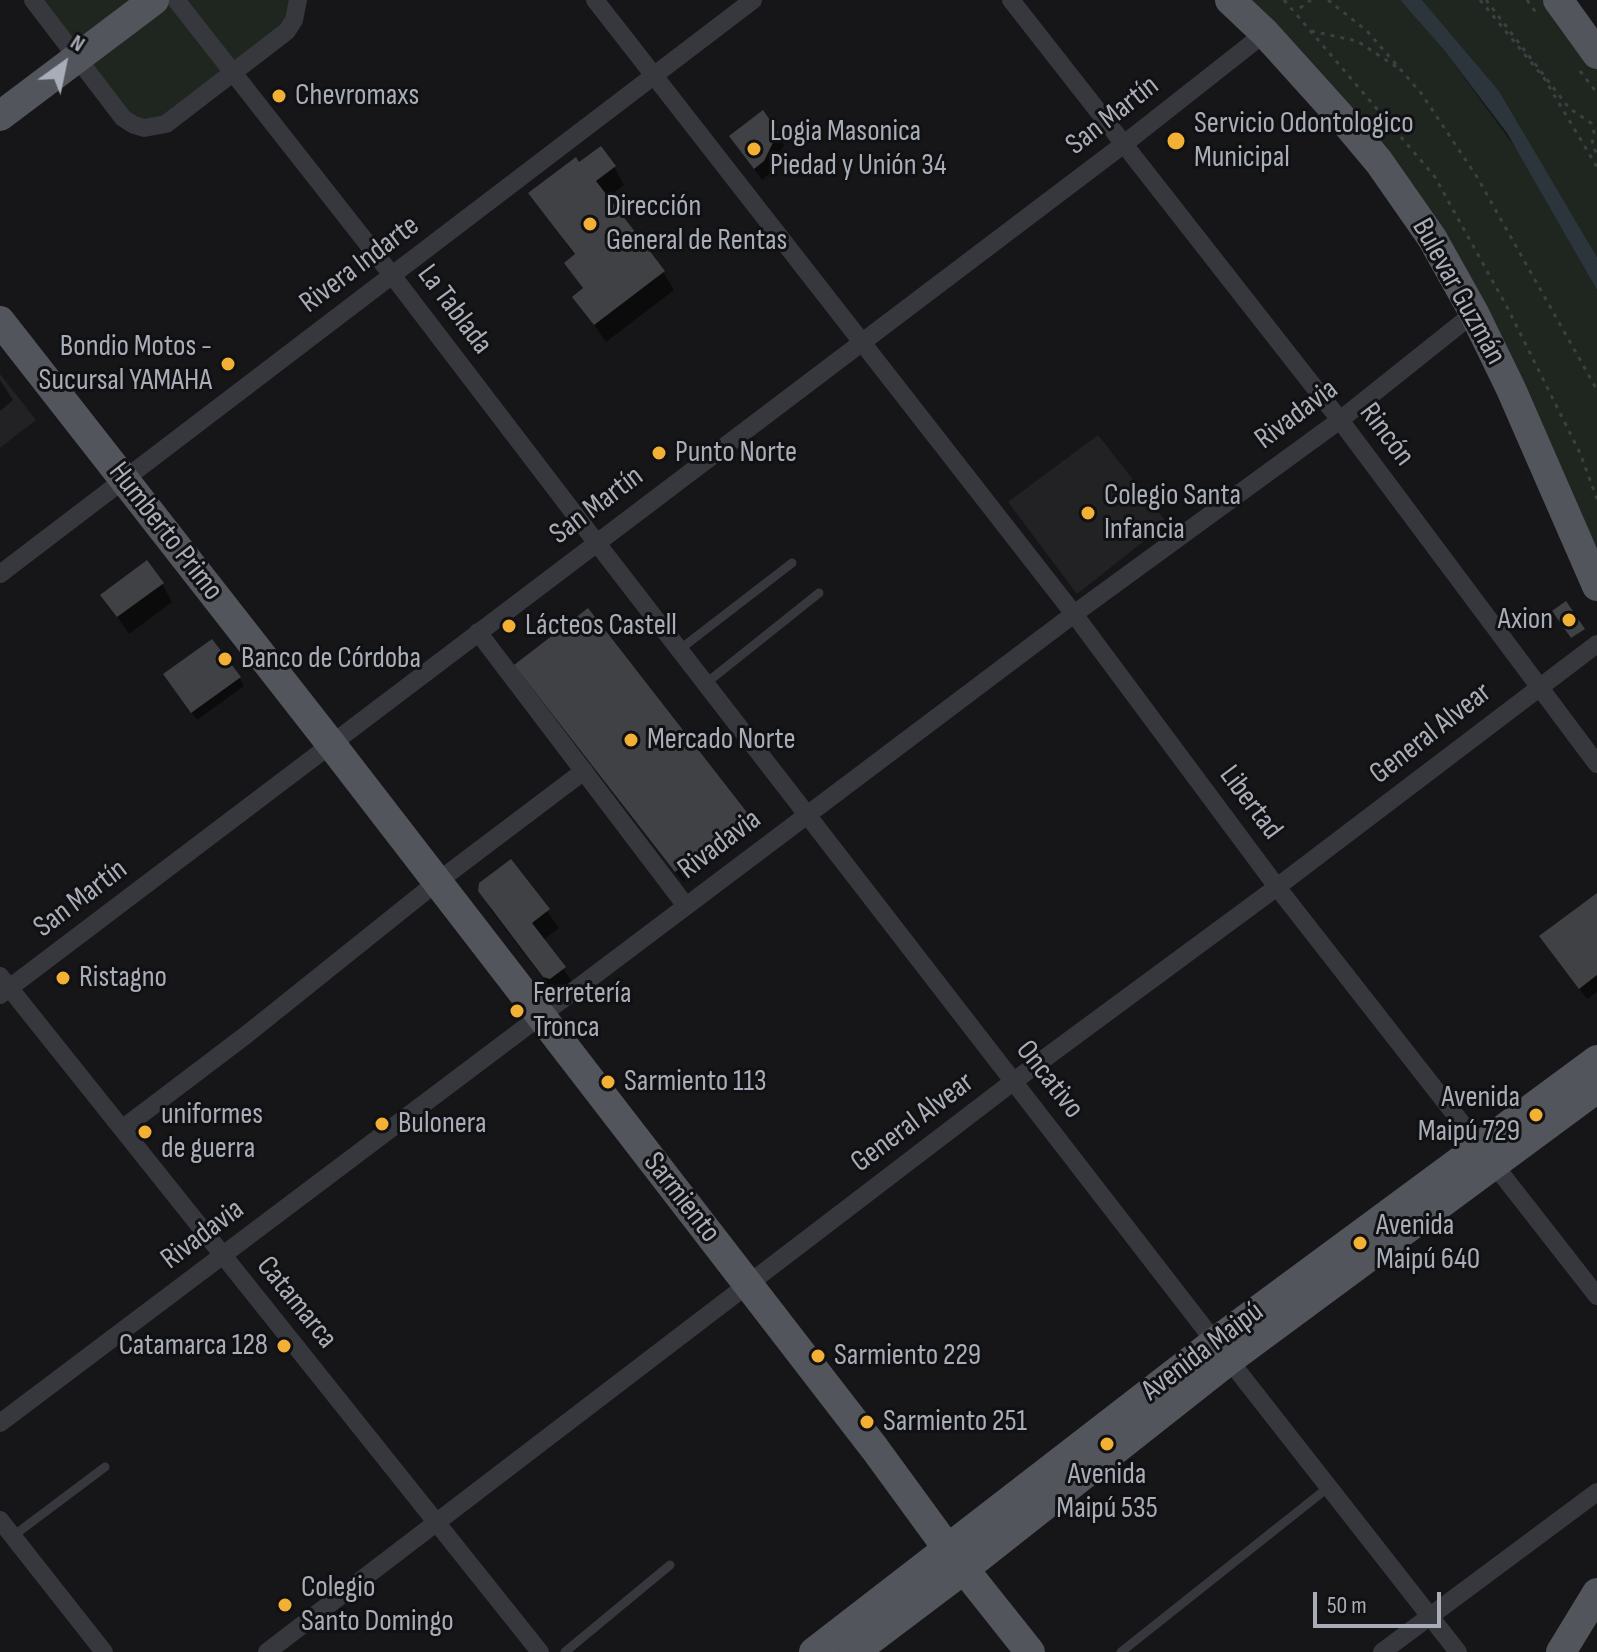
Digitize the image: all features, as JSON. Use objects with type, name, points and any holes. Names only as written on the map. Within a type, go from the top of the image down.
[{"type":"main road","points":[[0,116],[154,0]]},
{"type":"main road","name":"Bulevar Guzmán","points":[[1230,0],[1265,33],[1379,162],[1432,238],[1474,313],[1511,389],[1597,586]]},
{"type":"main road","points":[[1558,0],[1597,54]]},
{"type":"main road","name":"Humberto Primo","points":[[0,321],[331,744]]},
{"type":"main road","name":"Sarmiento","points":[[331,744],[1030,1652]]},
{"type":"main road","name":"Avenida Maipú","points":[[854,1652],[956,1559],[1222,1351],[1486,1155],[1597,1060]]},
{"type":"main road","name":"Avenida Maipú","points":[[1486,1155],[1597,1088]]},
{"type":"main road","name":"Avenida Maipú","points":[[814,1652],[956,1559]]},
{"type":"main road","points":[[1561,1652],[1597,1593]]},
{"type":"street","points":[[33,0],[123,118],[144,128],[166,124],[287,31],[298,4]]},
{"type":"street","name":"La Tablada","points":[[176,0],[596,542]]},
{"type":"street","name":"Libertad","points":[[595,0],[1074,614],[1277,887],[1597,1296]]},
{"type":"street","name":"Rivera Indarte","points":[[0,574],[753,0]]},
{"type":"street","name":"Rincón","points":[[1011,0],[1340,420],[1597,764]]},
{"type":"street","name":"San Martín","points":[[3,987],[331,744],[1124,144],[1265,33]]},
{"type":"street","name":"Rivadavia","points":[[0,1423],[1074,614],[1340,420],[1474,313]]},
{"type":"street","name":"Oncativo","points":[[596,542],[1458,1652]]},
{"type":"street","points":[[478,632],[686,906]]},
{"type":"street","name":"General Alvear","points":[[267,1652],[1014,1081],[1277,887],[1597,644]]},
{"type":"street","points":[[122,1129],[584,771]]},
{"type":"street","name":"Catamarca","points":[[3,987],[122,1129],[540,1652]]},
{"type":"street","points":[[1382,1652],[1597,1492]]},
{"type":"street","points":[[0,1520],[104,1652]]},
{"type":"lane","points":[[679,650],[792,563]]},
{"type":"lane","points":[[705,684],[819,593]]},
{"type":"lane","points":[[13,1536],[105,1467]]},
{"type":"lane","points":[[1121,1652],[1330,1486]]},
{"type":"lane","points":[[565,1652],[670,1565]]},
{"type":"path","points":[[1300,8],[1311,0]]},
{"type":"path","points":[[1328,0],[1367,31],[1402,69],[1429,105],[1477,177],[1597,390]]},
{"type":"path","points":[[1483,0],[1569,108],[1591,123],[1594,132],[1592,145],[1597,154]]},
{"type":"path","points":[[1483,0],[1544,78],[1597,167]]},
{"type":"path","points":[[1311,31],[1357,41],[1402,69]]},
{"type":"shaded area","points":[[33,0],[298,0],[294,20],[166,124],[134,125]]},
{"type":"shaded area","points":[[1230,0],[1400,0],[1444,50],[1520,154],[1597,290],[1597,586],[1451,269]]},
{"type":"shaded area","points":[[1400,0],[1422,0],[1499,91],[1597,257],[1597,290],[1507,133],[1444,50]]},
{"type":"shaded area","points":[[1422,0],[1558,0],[1597,54],[1597,257],[1499,91]]},
{"type":"shaded area","points":[[0,374],[36,420],[0,448]]},
{"type":"shaded area","name":"Colegio Santa Infancia","points":[[1098,435],[1167,523],[1077,594],[1008,502]]},
{"type":"building","name":"Logia Masonica Piedad y Unión 34","points":[[763,110],[778,132],[764,161],[754,169],[729,136]]},
{"type":"building","name":"Dirección General de Rentas","points":[[601,146],[616,166],[596,181],[665,271],[594,325],[572,297],[583,288],[564,263],[575,254],[528,193],[576,157],[579,162]]},
{"type":"building","points":[[147,560],[164,583],[117,617],[100,595]]},
{"type":"building","name":"Axion","points":[[1566,601],[1585,629],[1571,638],[1552,611]]},
{"type":"building","name":"Mercado Norte","points":[[588,608],[749,815],[675,872],[514,665]]},
{"type":"building","points":[[212,639],[241,677],[191,713],[163,674]]},
{"type":"building","points":[[511,859],[550,909],[532,923],[566,967],[550,979],[543,977],[478,891],[479,883]]},
{"type":"building","points":[[1597,893],[1597,975],[1579,989],[1539,936]]},
{"type":"place","name":"Chevromaxs","points":[[279,96]]},
{"type":"place","name":"Servicio Odontologico Municipal","points":[[1176,141]]},
{"type":"place","name":"Logia Masonica Piedad y Unión 34","points":[[754,149]]},
{"type":"place","name":"Dirección General de Rentas","points":[[590,224]]},
{"type":"place","name":"Bondio Motos - Sucursal YAMAHA","points":[[228,364]]},
{"type":"place","name":"Punto Norte","points":[[659,453]]},
{"type":"place","name":"Colegio Santa Infancia","points":[[1088,513]]},
{"type":"place","name":"Axion","points":[[1569,620]]},
{"type":"place","name":"Lácteos Castell","points":[[509,626]]},
{"type":"place","name":"Banco de Córdoba","points":[[225,659]]},
{"type":"place","name":"Mercado Norte","points":[[631,740]]},
{"type":"place","name":"Ristagno","points":[[63,978]]},
{"type":"place","name":"Ferretería Tronca","points":[[517,1011]]},
{"type":"place","name":"Sarmiento 113","points":[[608,1082]]},
{"type":"place","name":"Avenida Maipú 729","points":[[1536,1115]]},
{"type":"place","name":"Bulonera","points":[[382,1124]]},
{"type":"place","name":"uniformes de guerra","points":[[145,1132]]},
{"type":"place","name":"Avenida Maipú 640","points":[[1360,1243]]},
{"type":"place","name":"Catamarca 128","points":[[284,1346]]},
{"type":"place","name":"Sarmiento 229","points":[[818,1356]]},
{"type":"place","name":"Sarmiento 251","points":[[867,1422]]},
{"type":"place","name":"Avenida Maipú 535","points":[[1107,1444]]},
{"type":"place","name":"Colegio Santo Domingo","points":[[285,1605]]}]
